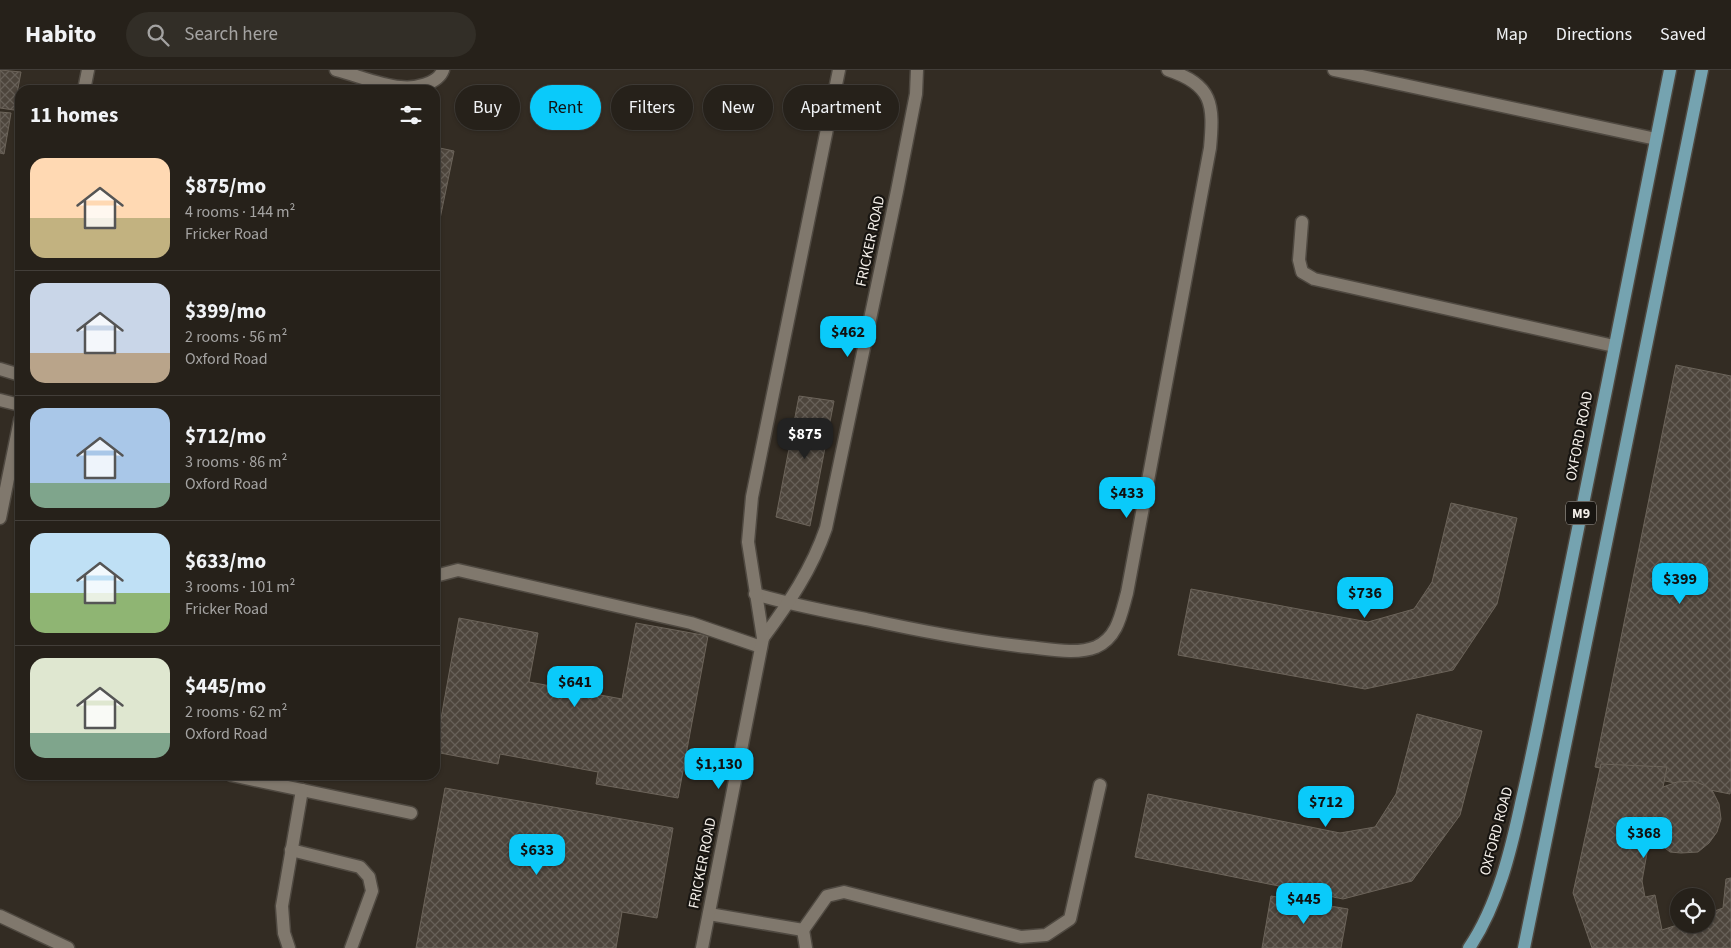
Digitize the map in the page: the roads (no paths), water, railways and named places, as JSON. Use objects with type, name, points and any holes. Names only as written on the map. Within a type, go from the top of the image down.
[{"type":"main road","name":"OXFORD ROAD","points":[[1469,948],[1484,921],[1496,893],[1513,838],[1555,642],[1670,70]]},
{"type":"main road","name":"M9","points":[[1524,948],[1702,70]]},
{"type":"street","points":[[85,85],[88,70]]},
{"type":"street","points":[[336,70],[390,85]]},
{"type":"street","points":[[421,85],[428,84],[441,77],[443,70]]},
{"type":"street","name":"FRICKER ROAD","points":[[702,948],[762,642],[748,542],[752,497],[840,70]]},
{"type":"street","name":"FRICKER ROAD","points":[[762,642],[810,568],[826,528],[897,191],[916,94],[917,70]]},
{"type":"street","points":[[755,594],[788,604],[937,634],[1012,645],[1076,650],[1095,647],[1110,639],[1119,623],[1127,593],[1210,148],[1212,112],[1208,98],[1200,86],[1182,75],[1168,70]]},
{"type":"street","points":[[1339,71],[1656,139]]},
{"type":"street","points":[[1302,222],[1299,260],[1302,272],[1314,279],[1614,346]]},
{"type":"street","points":[[0,369],[15,373]]},
{"type":"street","points":[[0,400],[15,404]]},
{"type":"street","points":[[0,518],[15,462]]},
{"type":"street","points":[[440,575],[458,570],[691,623],[762,642]]},
{"type":"street","points":[[254,780],[411,813]]},
{"type":"street","points":[[806,948],[803,930],[826,896],[844,892],[1021,937],[1046,935],[1070,919],[1100,786]]},
{"type":"street","points":[[289,948],[284,933],[282,906],[302,790]]},
{"type":"street","points":[[291,850],[360,867],[369,877],[372,891],[352,948]]},
{"type":"street","points":[[709,914],[803,930]]},
{"type":"street","points":[[0,916],[68,948]]}]
